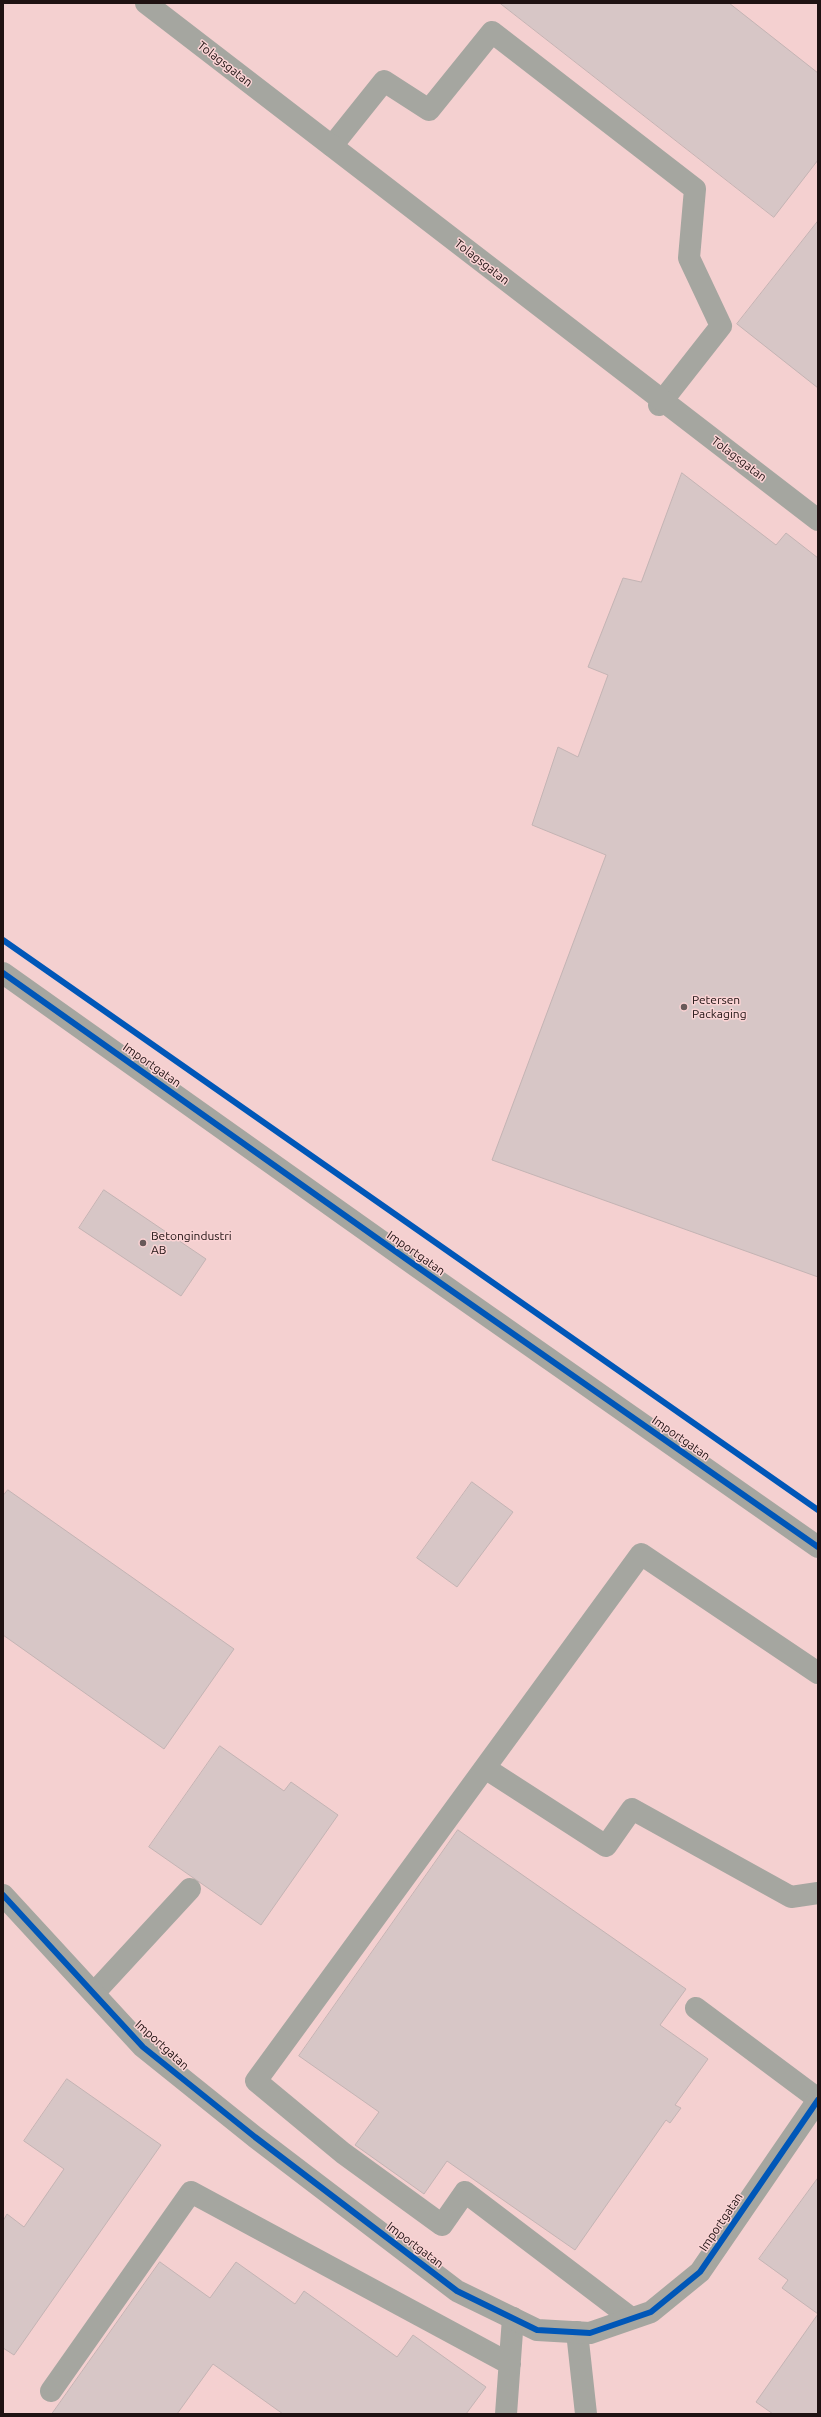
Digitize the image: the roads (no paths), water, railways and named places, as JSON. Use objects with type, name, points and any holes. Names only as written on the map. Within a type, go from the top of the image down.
[{"type":"street","name":"Tolagsgatan","points":[[146,3],[661,403],[818,520]]},
{"type":"street","points":[[332,146],[384,81],[429,110],[492,32],[695,189],[689,258],[721,326],[661,403]]},
{"type":"street","name":"Importgatan","points":[[3,973],[419,1268],[818,1547]]},
{"type":"street","points":[[631,2318],[465,2192],[442,2225],[343,2153],[256,2081],[641,1554],[818,1673]]},
{"type":"street","points":[[485,1768],[606,1846],[632,1809],[791,1896],[818,1893]]},
{"type":"street","points":[[94,1993],[190,1889]]},
{"type":"street","name":"Importgatan","points":[[4,1898],[143,2047],[255,2137],[457,2291],[537,2330],[590,2333],[651,2312],[700,2272],[818,2100]]},
{"type":"street","points":[[696,2008],[818,2100]]},
{"type":"street","points":[[51,2391],[191,2192],[510,2364]]},
{"type":"street","points":[[506,2414],[513,2318]]},
{"type":"street","points":[[577,2332],[586,2414]]},
{"type":"place","name":"Petersen Packaging","points":[[684,1007]]},
{"type":"place","name":"Betongindustri AB","points":[[143,1243]]}]
